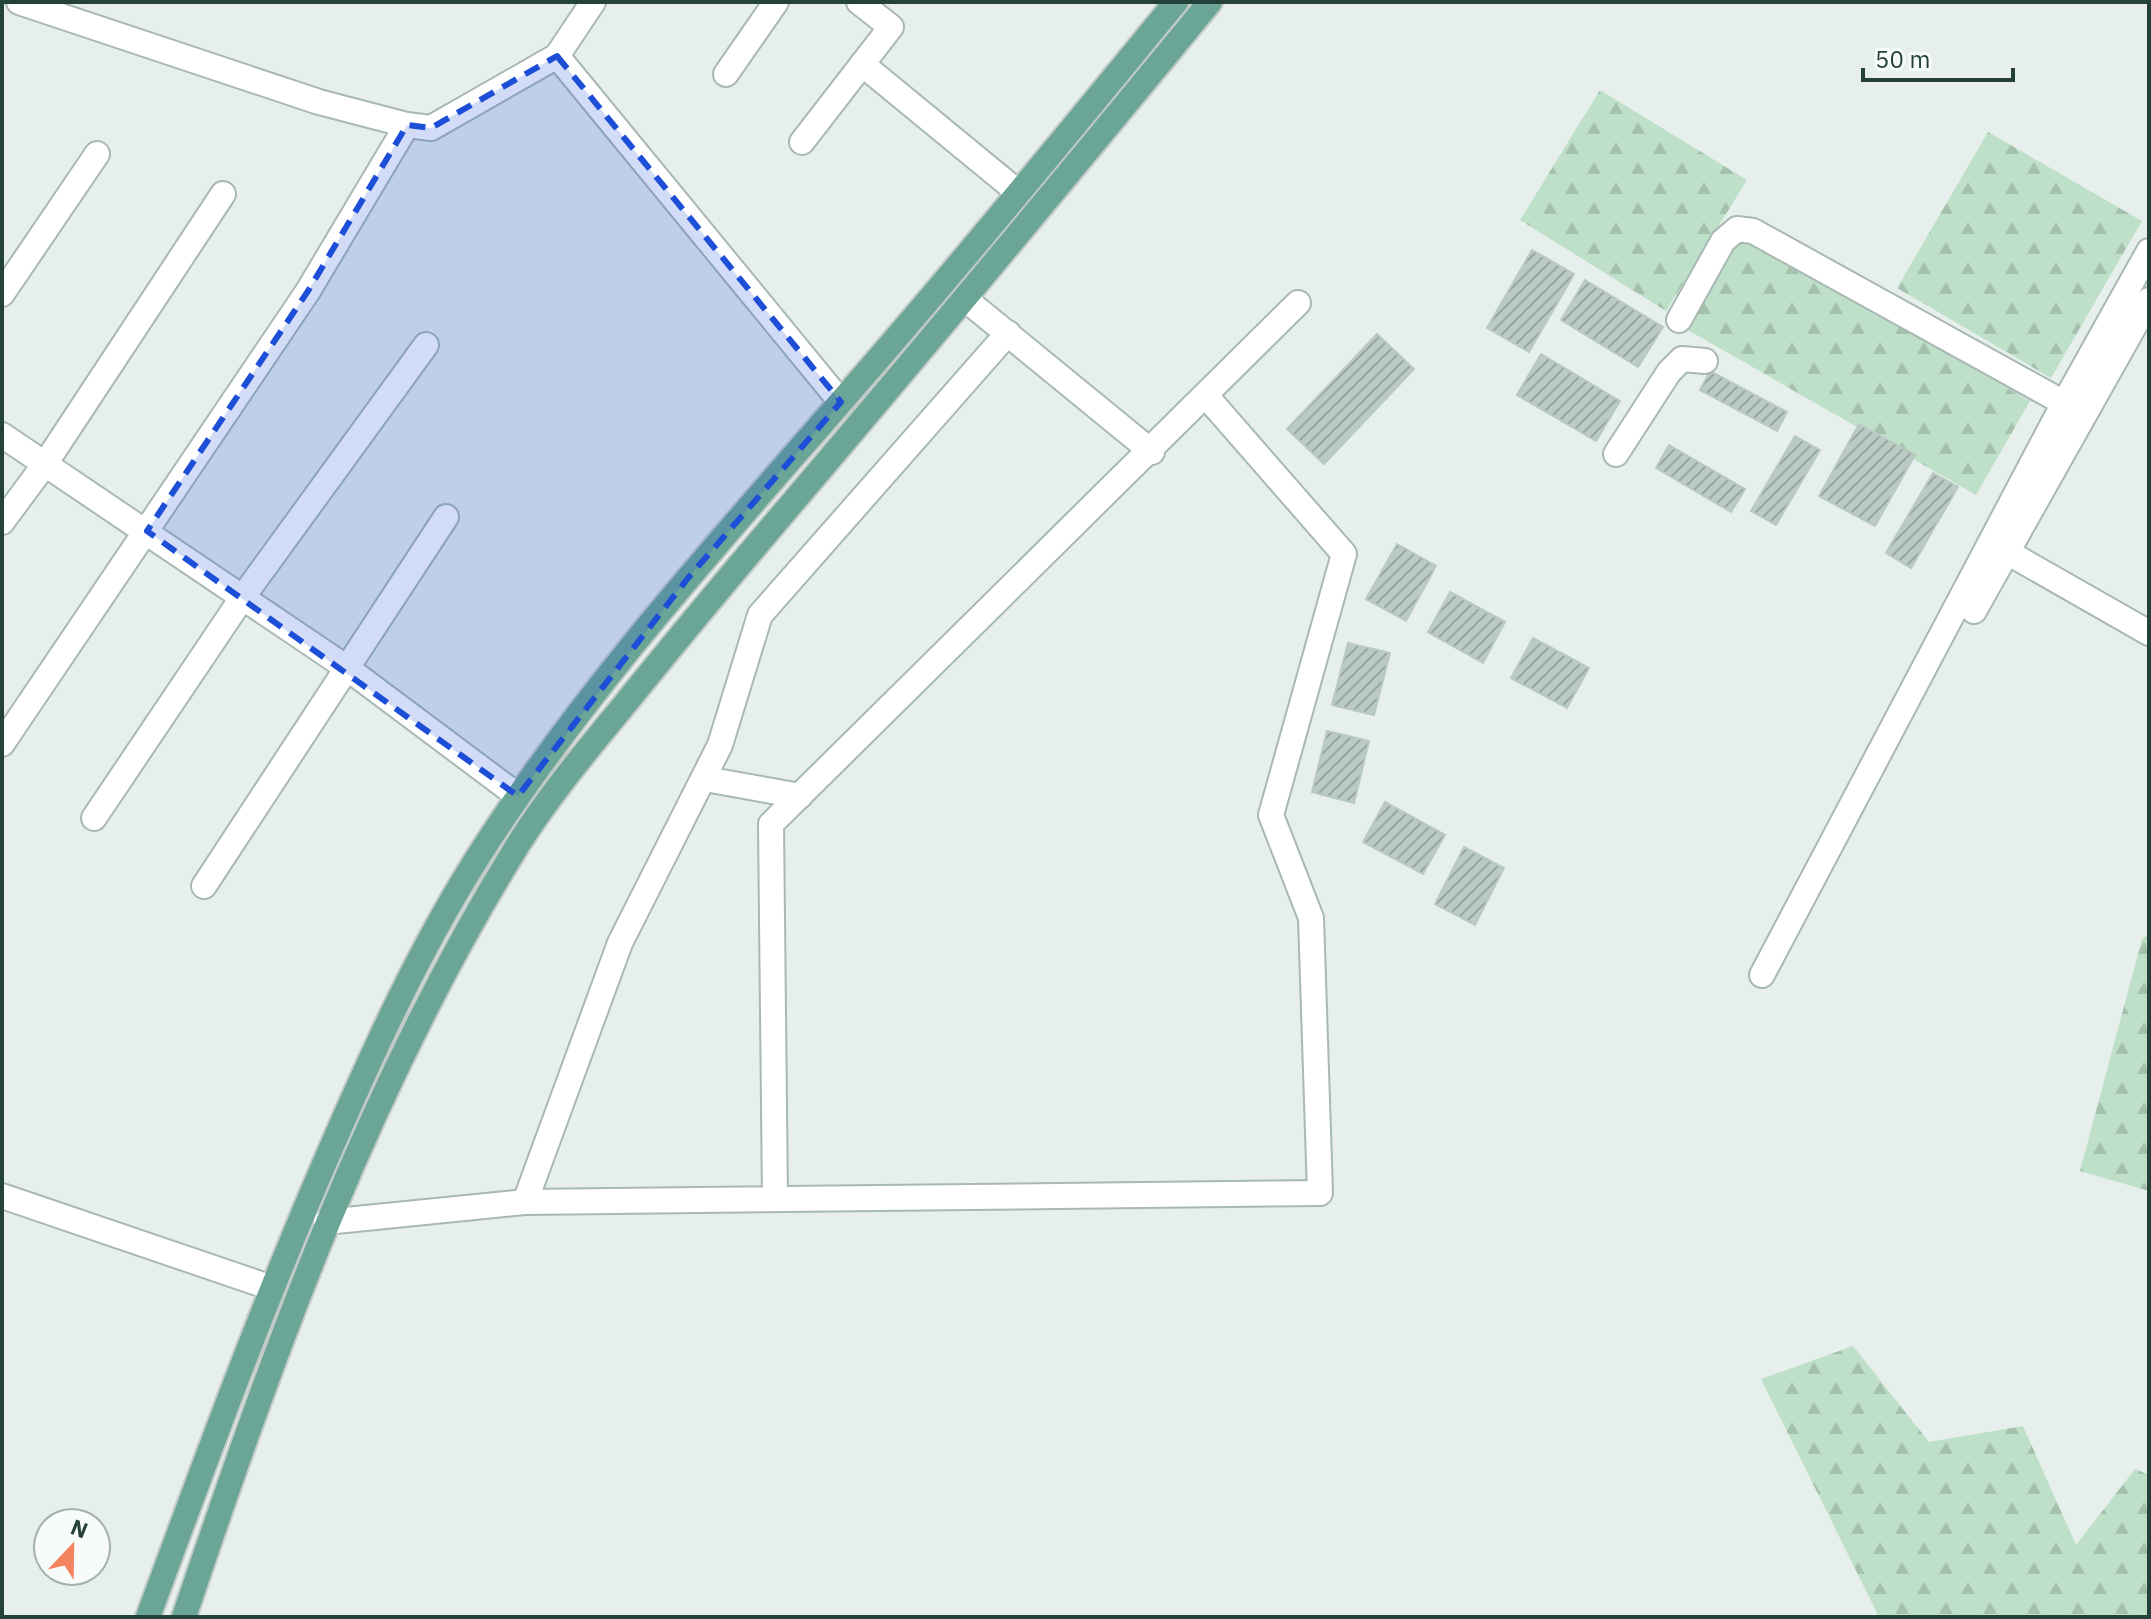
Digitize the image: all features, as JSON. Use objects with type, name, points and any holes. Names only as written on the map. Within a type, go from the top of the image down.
[{"type":"main road","points":[[148,1617],[272,1288],[391,1011],[435,929],[518,796],[718,541],[1019,193],[1176,2]]},
{"type":"main road","points":[[184,1617],[269,1368],[326,1222],[411,1035],[459,942],[548,800],[685,629],[965,299],[1210,2]]},
{"type":"street","points":[[19,2],[319,102],[407,125],[431,128],[557,56],[593,2]]},
{"type":"street","points":[[726,74],[776,2]]},
{"type":"street","points":[[802,142],[891,27],[859,2]]},
{"type":"street","points":[[557,56],[841,402]]},
{"type":"street","points":[[862,64],[1019,193]]},
{"type":"street","points":[[2,744],[308,291],[407,125]]},
{"type":"street","points":[[2,294],[97,154]]},
{"type":"street","points":[[2,522],[45,464],[223,194]]},
{"type":"street","points":[[1679,320],[1723,241],[1737,229],[1753,231],[2064,403]]},
{"type":"street","points":[[1762,975],[2064,403],[2149,251]]},
{"type":"street","points":[[965,299],[1152,452]]},
{"type":"street","points":[[1974,611],[2149,300]]},
{"type":"street","points":[[775,1199],[771,824],[1152,452],[1298,303]]},
{"type":"street","points":[[525,1202],[620,943],[720,745],[760,615],[1008,333]]},
{"type":"street","points":[[94,818],[242,598],[426,345]]},
{"type":"street","points":[[1616,454],[1675,366],[1682,359],[1705,361]]},
{"type":"street","points":[[326,1222],[525,1202],[1320,1193],[1311,918],[1271,815],[1344,554],[1207,397]]},
{"type":"street","points":[[2,435],[347,668],[518,796]]},
{"type":"street","points":[[204,886],[446,517]]},
{"type":"street","points":[[2007,552],[2149,633]]},
{"type":"street","points":[[705,779],[800,796]]},
{"type":"street","points":[[2,1196],[272,1288]]},
{"type":"highlighted area","points":[[557,56],[841,402],[688,578],[518,796],[147,531],[308,291],[407,125],[431,128]]},
{"type":"green space","points":[[1600,90],[1747,180],[1666,311],[1520,220]]},
{"type":"green space","points":[[1988,132],[2142,221],[2051,378],[1897,288]]},
{"type":"green space","points":[[1740,236],[2030,401],[1976,495],[1686,329]]},
{"type":"green space","points":[[2149,934],[2149,1191],[2080,1171],[2142,939]]},
{"type":"green space","points":[[1853,1346],[1929,1442],[2023,1426],[2076,1545],[2135,1469],[2149,1475],[2149,1617],[1879,1617],[1761,1379]]},
{"type":"building","points":[[1532,250],[1574,274],[1529,352],[1487,328]]},
{"type":"building","points":[[1585,280],[1663,327],[1638,367],[1561,320]]},
{"type":"building","points":[[1377,334],[1414,369],[1324,464],[1287,429]]},
{"type":"building","points":[[1541,354],[1620,401],[1596,441],[1517,395]]},
{"type":"building","points":[[1710,371],[1787,412],[1777,431],[1700,390]]},
{"type":"building","points":[[1859,424],[1915,455],[1875,526],[1819,496]]},
{"type":"building","points":[[1795,436],[1820,450],[1776,525],[1751,511]]},
{"type":"building","points":[[1669,445],[1745,489],[1731,512],[1656,468]]},
{"type":"building","points":[[1933,473],[1958,487],[1911,568],[1886,553]]},
{"type":"building","points":[[1397,544],[1436,566],[1406,621],[1366,599]]},
{"type":"building","points":[[1450,592],[1505,622],[1483,663],[1428,632]]},
{"type":"building","points":[[1533,638],[1589,668],[1567,708],[1511,678]]},
{"type":"building","points":[[1348,643],[1390,653],[1374,715],[1332,705]]},
{"type":"building","points":[[1327,731],[1369,741],[1354,803],[1312,792]]},
{"type":"building","points":[[1385,802],[1445,835],[1423,874],[1363,842]]},
{"type":"building","points":[[1464,847],[1504,868],[1475,925],[1435,904]]}]
